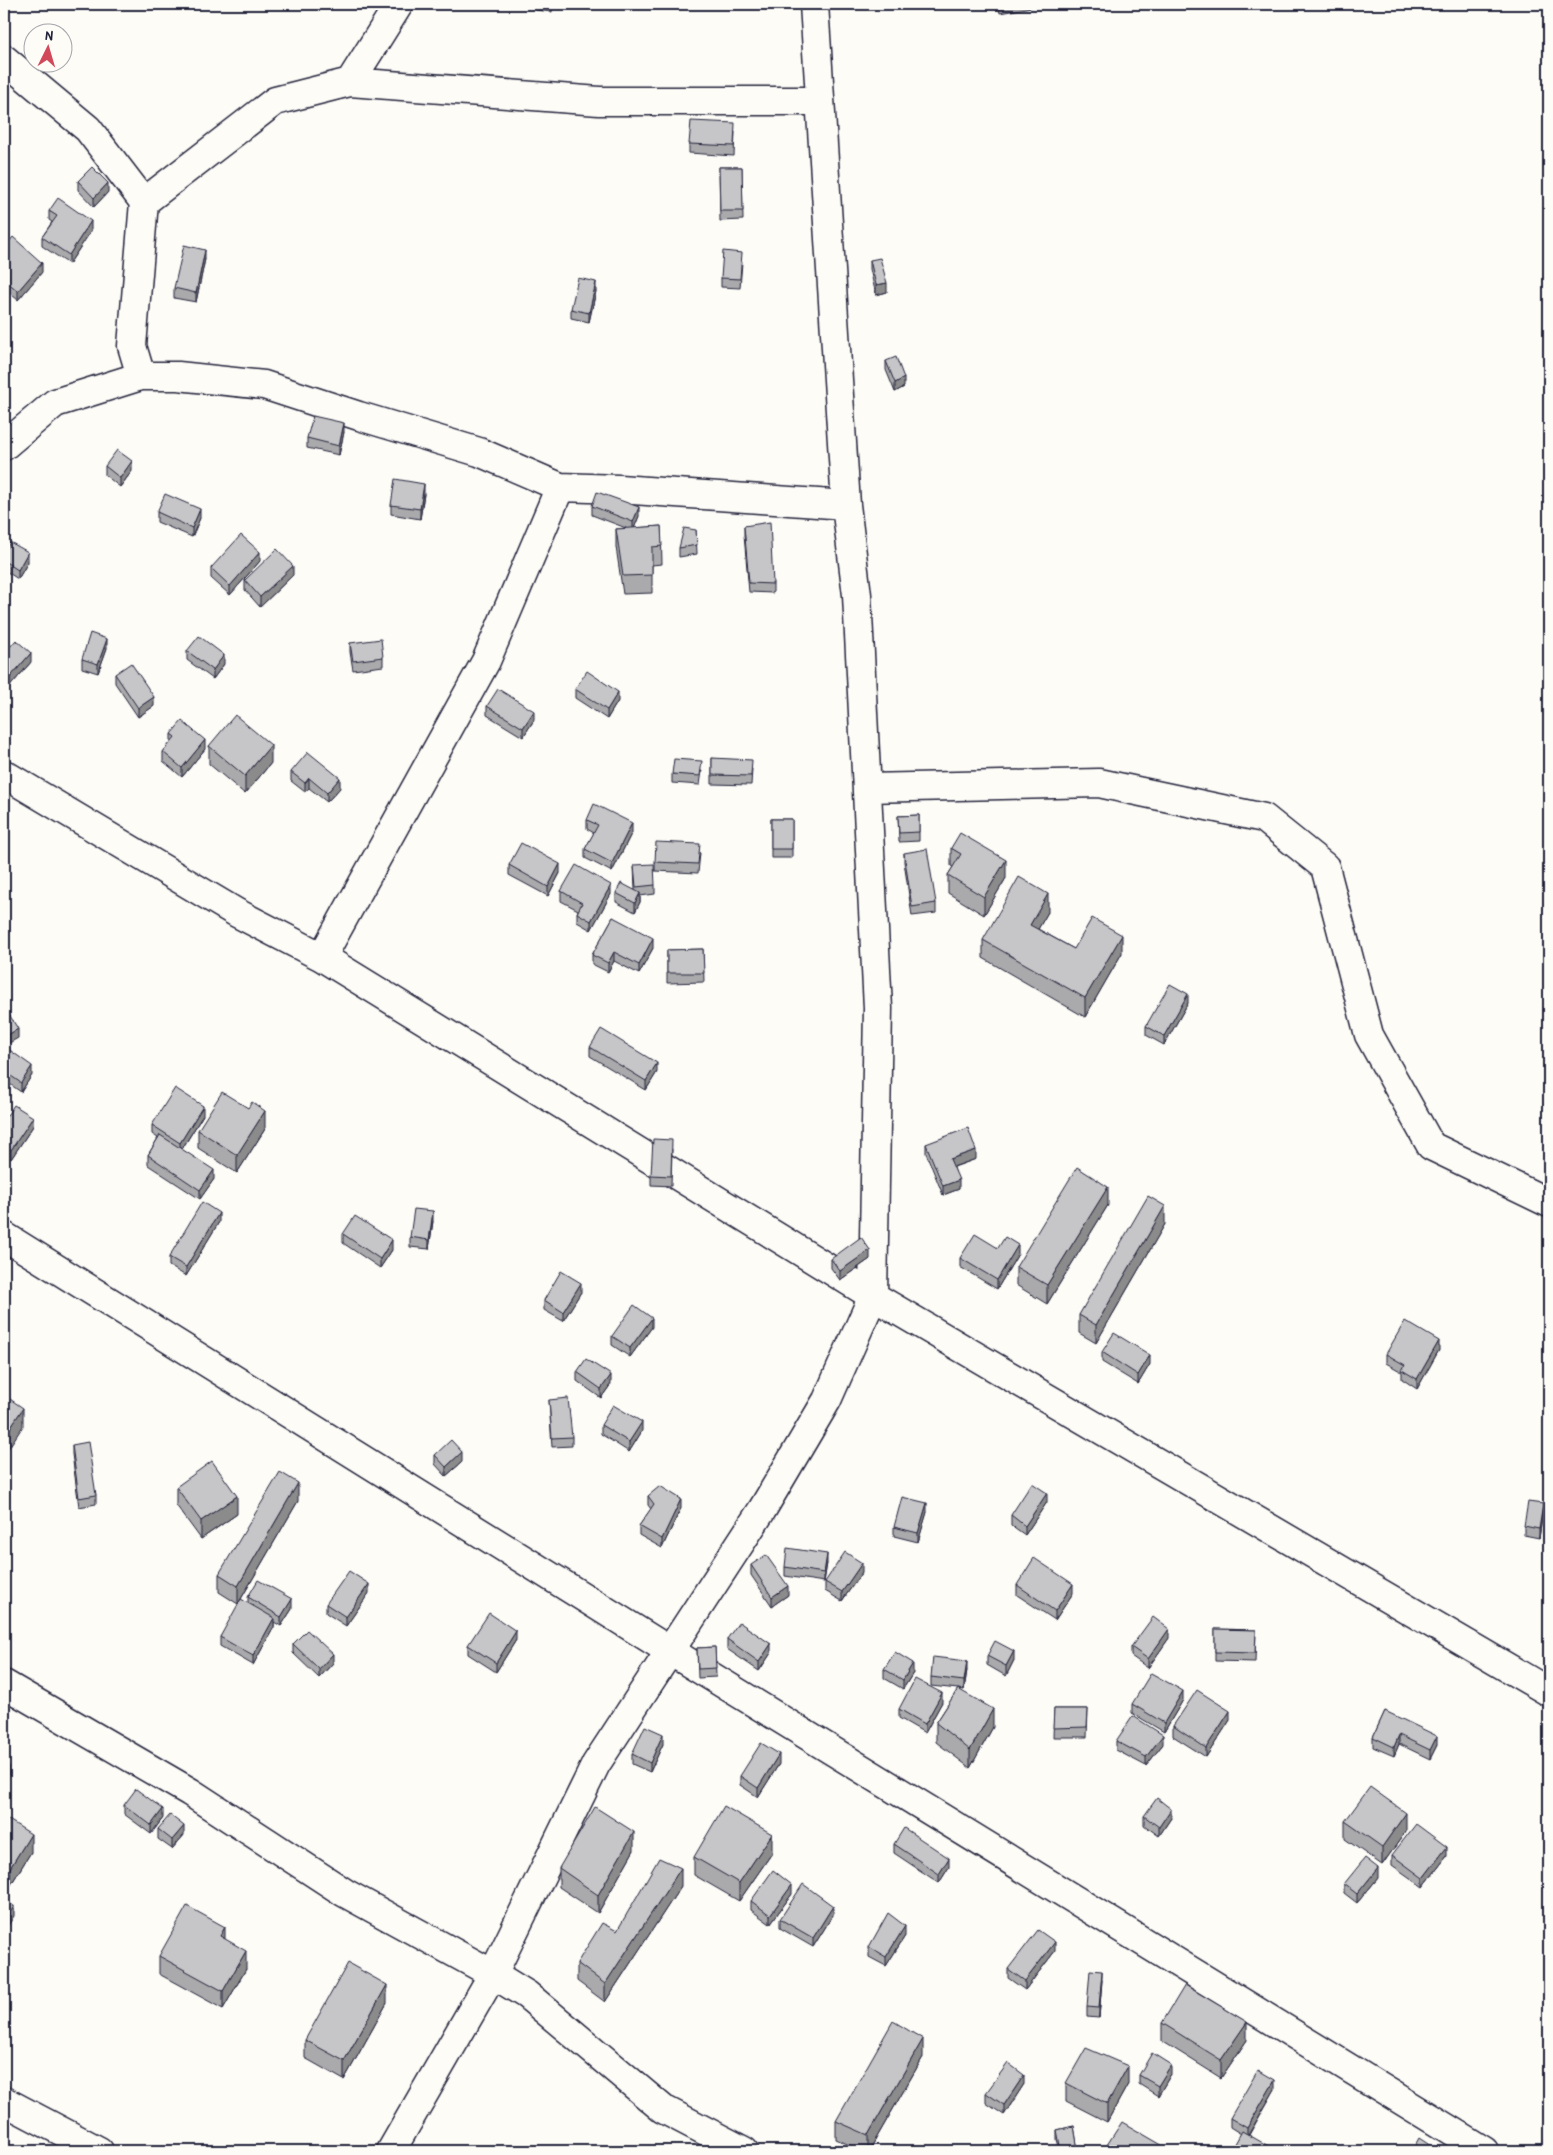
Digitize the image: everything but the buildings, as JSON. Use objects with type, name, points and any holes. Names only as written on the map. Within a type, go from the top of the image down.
[{"type":"street","points":[[350,82],[399,4]]},
{"type":"street","points":[[391,2151],[493,1974],[596,1764],[762,1510],[827,1400],[873,1296],[878,1008],[857,595],[846,505],[814,4]]},
{"type":"street","points":[[4,59],[88,129],[144,202],[132,346],[141,376]]},
{"type":"street","points":[[144,202],[275,101],[350,82],[599,101],[819,101]]},
{"type":"street","points":[[4,446],[55,403],[141,376],[178,376],[264,385],[479,452],[560,487],[619,488],[846,505]]},
{"type":"street","points":[[322,957],[486,661],[560,487]]},
{"type":"street","points":[[4,774],[237,913],[322,957],[873,1296],[1549,1692]]},
{"type":"street","points":[[867,788],[1099,783],[1264,818],[1325,867],[1368,1035],[1431,1146],[1549,1203]]},
{"type":"street","points":[[4,1236],[670,1651],[1484,2151]]},
{"type":"street","points":[[4,1684],[190,1792],[345,1892],[493,1974],[527,1996],[662,2109],[744,2151]]},
{"type":"street","points":[[4,2101],[99,2151]]}]
